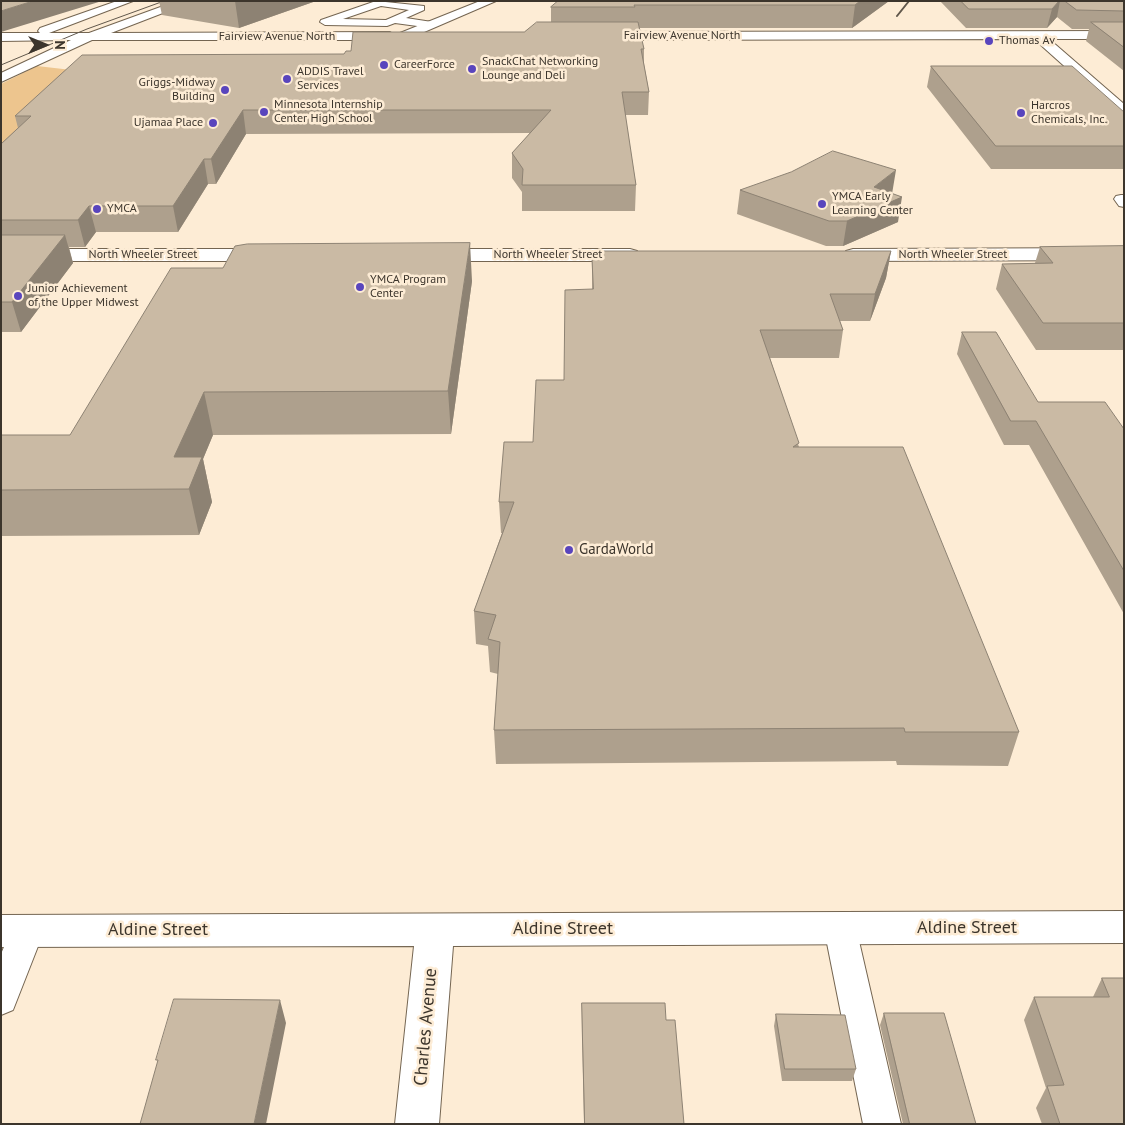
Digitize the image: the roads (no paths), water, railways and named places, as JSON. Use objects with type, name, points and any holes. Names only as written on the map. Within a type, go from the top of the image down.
[{"type":"street","points":[[1,49],[128,1]]},
{"type":"street","points":[[1,78],[132,20],[189,1]]},
{"type":"street","points":[[435,31],[491,1]]},
{"type":"street","name":"Fairview Avenue North","points":[[1,37],[404,36],[435,31]]},
{"type":"street","name":"Fairview Avenue North","points":[[589,36],[1124,35]]},
{"type":"street","points":[[1037,36],[1124,112]]},
{"type":"street","name":"North Wheeler Street","points":[[837,255],[1124,254]]},
{"type":"street","name":"North Wheeler Street","points":[[1,255],[280,255]]},
{"type":"street","name":"North Wheeler Street","points":[[417,255],[651,255]]},
{"type":"street","name":"Aldine Street","points":[[14,931],[1124,927]]},
{"type":"street","name":"Charles Avenue","points":[[416,1124],[435,930]]},
{"type":"lane","points":[[394,20],[421,8],[380,3],[325,22],[387,23],[394,20],[435,31]]},
{"type":"lane","points":[[840,928],[882,1124]]},
{"type":"lane","points":[[1,999],[14,931]]},
{"type":"tram line","points":[[1,65],[87,29],[164,1]]},
{"type":"railway","points":[[897,16],[909,1]]},
{"type":"place","name":"Thomas Av","points":[[989,41]]},
{"type":"place","name":"CareerForce","points":[[384,65]]},
{"type":"place","name":"SnackChat Networking Lounge and Deli","points":[[472,69]]},
{"type":"place","name":"ADDIS Travel Services","points":[[287,79]]},
{"type":"place","name":"Griggs-Midway Building","points":[[225,90]]},
{"type":"place","name":"Minnesota Internship Center High School","points":[[264,112]]},
{"type":"place","name":"Harcros Chemicals, Inc.","points":[[1021,113]]},
{"type":"place","name":"Ujamaa Place","points":[[213,123]]},
{"type":"place","name":"YMCA Early Learning Center","points":[[822,204]]},
{"type":"place","name":"YMCA","points":[[97,209]]},
{"type":"place","name":"YMCA Program Center","points":[[360,287]]},
{"type":"place","name":"Junior Achievement of the Upper Midwest","points":[[18,296]]},
{"type":"place","name":"GardaWorld","points":[[569,550]]}]
